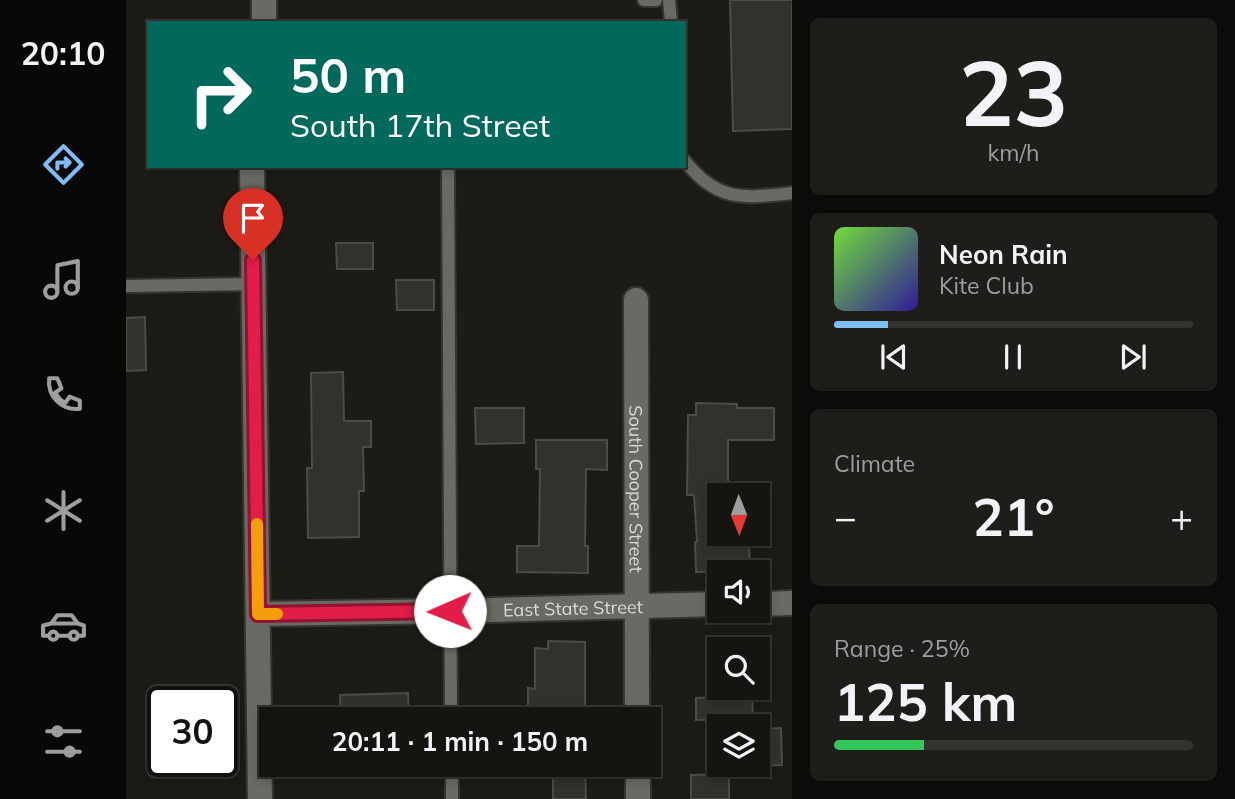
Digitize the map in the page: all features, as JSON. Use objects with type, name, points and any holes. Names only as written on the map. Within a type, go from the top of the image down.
[{"type":"street","points":[[264,0],[264,21]]},
{"type":"street","points":[[252,168],[260,799]]},
{"type":"street","name":"South Cooper Street","points":[[636,300],[637,707]]},
{"type":"street","points":[[770,604],[792,603]]},
{"type":"street","name":"East State Street","points":[[258,614],[707,604]]},
{"type":"street","points":[[638,777],[638,799]]},
{"type":"lane","points":[[644,0],[656,0]]},
{"type":"lane","points":[[669,0],[671,21]]},
{"type":"lane","points":[[686,162],[712,187],[727,194],[752,197],[792,193]]},
{"type":"lane","points":[[448,168],[451,707]]},
{"type":"lane","points":[[126,286],[253,284]]},
{"type":"lane","points":[[452,777],[452,799]]},
{"type":"building","points":[[730,0],[792,0],[792,129],[733,131]]},
{"type":"building","points":[[336,243],[373,243],[373,269],[337,269]]},
{"type":"building","points":[[396,280],[434,280],[434,310],[397,310]]},
{"type":"building","points":[[145,317],[146,370],[126,371],[126,318]]},
{"type":"building","points":[[343,372],[344,421],[371,421],[371,447],[363,447],[364,491],[359,491],[359,537],[308,538],[307,468],[312,468],[311,373]]},
{"type":"building","points":[[696,403],[737,404],[737,408],[774,408],[774,440],[728,440],[728,483],[707,483],[707,546],[749,546],[750,560],[707,560],[707,572],[696,572],[694,495],[687,495],[688,415],[696,415]]},
{"type":"building","points":[[475,408],[524,408],[524,443],[476,444]]},
{"type":"building","points":[[536,440],[607,440],[607,470],[586,469],[585,546],[588,546],[588,573],[517,572],[517,546],[539,546],[540,469],[536,469]]},
{"type":"building","points":[[548,641],[585,642],[585,707],[528,707],[528,688],[535,689],[535,648],[548,649]]},
{"type":"building","points":[[408,693],[409,707],[340,707],[340,695]]},
{"type":"building","points":[[696,698],[752,700],[753,714],[707,714],[707,720],[696,720]]},
{"type":"building","points":[[770,728],[781,728],[782,765],[770,766]]},
{"type":"building","points":[[691,775],[729,777],[729,799],[691,799]]},
{"type":"building","points":[[553,777],[585,777],[586,799],[553,799]]},
{"type":"slow traffic","points":[[257,524],[258,614],[277,614]]},
{"type":"route","points":[[253,260],[258,614],[450,611]]}]
